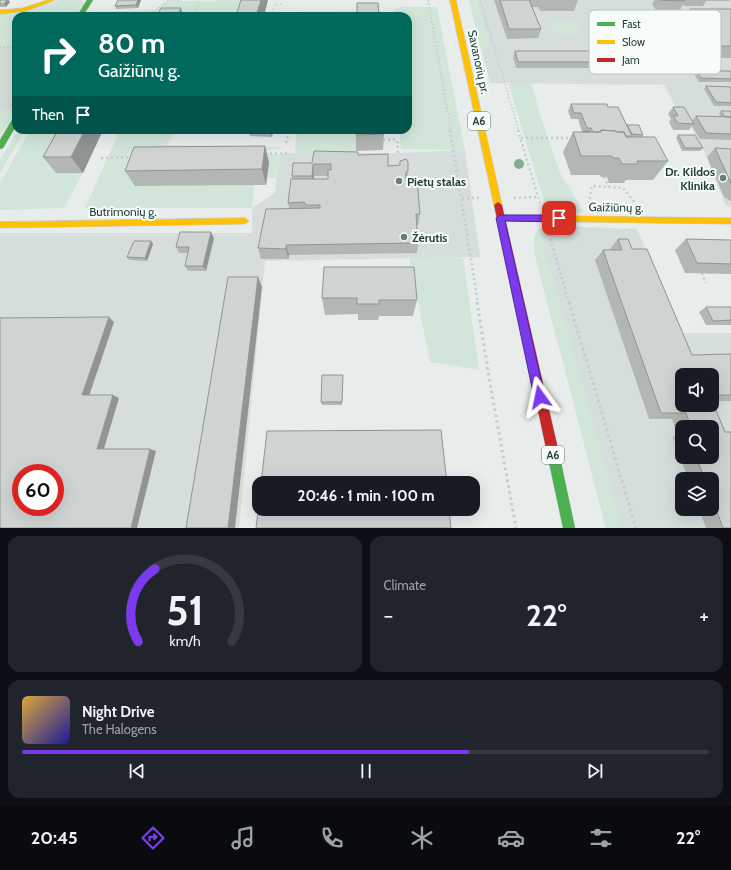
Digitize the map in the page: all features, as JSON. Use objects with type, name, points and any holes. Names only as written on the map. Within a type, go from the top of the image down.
[{"type":"main road","points":[[0,12],[24,10],[52,0]]},
{"type":"main road","points":[[82,12],[90,0]]},
{"type":"main road","name":"Savanorių pr.","points":[[453,0],[569,528]]},
{"type":"main road","points":[[0,146],[12,126]]},
{"type":"main road","name":"Gaižiūnų g.","points":[[500,218],[731,221]]},
{"type":"main road","name":"Butrimonių g.","points":[[0,225],[245,221]]},
{"type":"path","points":[[153,12],[168,1],[182,0]]},
{"type":"path","points":[[195,12],[200,0]]},
{"type":"path","points":[[428,0],[456,162],[490,383],[516,528]]},
{"type":"path","points":[[480,0],[636,528]]},
{"type":"path","points":[[272,12],[275,4],[283,4]]},
{"type":"path","points":[[0,47],[12,47]]},
{"type":"path","points":[[286,143],[288,134]]},
{"type":"path","points":[[521,138],[574,138]]},
{"type":"path","points":[[383,140],[396,140],[398,153]]},
{"type":"path","points":[[258,154],[289,153]]},
{"type":"path","points":[[101,158],[132,157]]},
{"type":"path","points":[[604,177],[609,187]]},
{"type":"path","points":[[587,219],[592,186],[623,188],[649,220]]},
{"type":"path","points":[[702,273],[706,283]]},
{"type":"shaded area","points":[[469,0],[731,0],[731,207],[726,206],[705,153],[683,113],[679,113],[664,85],[490,83]]},
{"type":"shaded area","points":[[0,14],[12,16],[12,116],[0,135]]},
{"type":"shaded area","points":[[465,150],[480,257],[265,261],[239,528],[0,528],[0,233],[252,233],[252,208],[275,193],[279,153],[398,153]]},
{"type":"shaded area","points":[[558,226],[637,229],[682,333],[731,333],[731,528],[606,528],[535,255],[534,237],[539,229]]},
{"type":"green space","points":[[61,0],[82,0],[84,3],[78,12],[12,12],[12,47],[0,47],[0,14]]},
{"type":"green space","points":[[249,0],[246,12],[97,12],[155,10],[168,1]]},
{"type":"green space","points":[[469,0],[477,0],[491,48],[481,49]]},
{"type":"green space","points":[[403,7],[437,7],[465,150],[401,149],[399,134],[412,134],[412,12],[393,12],[393,9]]},
{"type":"green space","points":[[381,11],[381,12],[295,12]]},
{"type":"green space","points":[[565,20],[574,23],[579,28],[579,31],[572,35],[565,35],[557,33],[551,28],[552,23]]},
{"type":"green space","points":[[508,83],[531,83],[545,130],[561,175],[579,203],[583,213],[547,211]]},
{"type":"green space","points":[[9,108],[12,109],[12,116],[0,135],[0,112]]},
{"type":"green space","points":[[16,134],[23,134],[0,173],[0,160]]},
{"type":"green space","points":[[28,134],[78,134],[83,173],[64,208],[0,210],[0,183]]},
{"type":"green space","points":[[118,134],[173,134],[166,145],[282,148],[263,151],[280,155],[277,178],[267,178],[269,162],[135,186],[254,185],[252,208],[85,208]]},
{"type":"green space","points":[[297,134],[357,134],[357,153],[295,153]]},
{"type":"green space","points":[[539,229],[622,528],[606,528],[535,255],[534,237]]},
{"type":"green space","points":[[409,258],[463,258],[479,370],[430,362]]},
{"type":"building","points":[[0,0],[7,0],[4,4],[0,4]]},
{"type":"building","points":[[118,0],[138,0],[136,5],[115,6]]},
{"type":"building","points":[[241,0],[261,0],[257,12],[237,12]]},
{"type":"building","points":[[500,0],[529,0],[541,29],[509,29]]},
{"type":"building","points":[[661,0],[685,0],[685,1]]},
{"type":"building","points":[[357,3],[378,3],[379,12],[357,12]]},
{"type":"building","points":[[161,8],[181,8],[179,12],[159,12]]},
{"type":"building","points":[[690,9],[731,9],[731,46],[721,46],[721,10]]},
{"type":"building","points":[[515,51],[589,51],[589,62],[518,62]]},
{"type":"building","points":[[721,71],[731,71],[731,79],[701,78],[698,74],[721,74]]},
{"type":"building","points":[[706,86],[731,87],[731,103],[716,102]]},
{"type":"building","points":[[571,104],[607,104],[608,107],[618,107],[632,136],[626,136],[624,132],[616,131],[601,130],[600,132],[593,132],[591,128],[587,128],[581,113],[574,113]]},
{"type":"building","points":[[673,107],[684,107],[694,124],[678,123],[673,116],[678,116]]},
{"type":"building","points":[[721,111],[731,111],[731,117],[725,117]]},
{"type":"building","points":[[696,116],[731,117],[731,134],[706,133]]},
{"type":"building","points":[[627,125],[639,125],[643,135],[632,134]]},
{"type":"building","points":[[601,130],[624,132],[626,137],[655,137],[668,161],[637,161],[638,164],[622,164],[619,158],[613,158],[612,156],[581,156],[573,132],[601,132]]},
{"type":"building","points":[[56,134],[83,134],[71,157],[43,157]]},
{"type":"building","points":[[356,134],[384,134],[356,135]]},
{"type":"building","points":[[678,135],[695,135],[703,148],[685,148]]},
{"type":"building","points":[[265,146],[262,169],[125,171],[134,147]]},
{"type":"building","points":[[715,148],[731,149],[731,183]]},
{"type":"building","points":[[314,151],[358,152],[358,155],[388,154],[388,166],[400,165],[400,161],[406,159],[408,162],[408,171],[406,172],[406,181],[417,180],[420,214],[416,214],[418,243],[286,245],[286,249],[258,248],[266,209],[320,208],[320,205],[306,205],[304,202],[288,203],[291,179],[328,179],[328,170],[331,170],[331,164],[313,164],[312,176],[292,176],[293,163],[312,163]]},
{"type":"building","points":[[180,232],[211,232],[203,266],[185,266],[189,247],[176,247]]},
{"type":"building","points":[[618,239],[628,239],[632,249],[647,249],[692,355],[731,354],[731,395],[719,395],[719,368],[675,368],[675,412],[717,412],[725,432],[731,432],[731,528],[723,528],[719,516],[719,472],[702,472],[699,464],[719,464],[719,420],[688,420],[686,413],[661,413],[603,250],[622,250]]},
{"type":"building","points":[[686,239],[731,240],[731,264],[697,263]]},
{"type":"building","points":[[134,241],[151,241],[145,258],[127,257]]},
{"type":"building","points":[[324,267],[414,267],[417,300],[379,300],[379,304],[357,304],[357,298],[322,298]]},
{"type":"building","points":[[228,277],[258,277],[228,528],[186,528]]},
{"type":"building","points":[[706,307],[731,307],[731,320],[713,321]]},
{"type":"building","points":[[109,317],[82,395],[113,395],[97,449],[150,449],[131,528],[0,528],[0,318]]},
{"type":"building","points":[[322,375],[343,375],[342,402],[321,402]]},
{"type":"building","points":[[441,430],[446,476],[262,476],[267,431]]},
{"type":"building","points":[[257,516],[450,516],[451,528],[256,528]]},
{"type":"traffic: fast","points":[[82,12],[90,0]]},
{"type":"traffic: fast","points":[[0,146],[12,126]]},
{"type":"traffic: fast","points":[[553,453],[569,528]]},
{"type":"traffic: slow","points":[[0,12],[24,10],[52,0]]},
{"type":"traffic: slow","points":[[453,0],[498,205]]},
{"type":"traffic: slow","points":[[500,218],[731,221]]},
{"type":"traffic: slow","points":[[0,225],[245,221]]},
{"type":"traffic: jam","points":[[498,205],[553,453]]},
{"type":"place","name":"Dr. Kildos Klinika","points":[[723,178]]},
{"type":"place","name":"Pietų stalas","points":[[399,181]]},
{"type":"place","name":"Žėrutis","points":[[404,237]]},
{"type":"route","points":[[540,397],[500,218],[559,218]]}]
